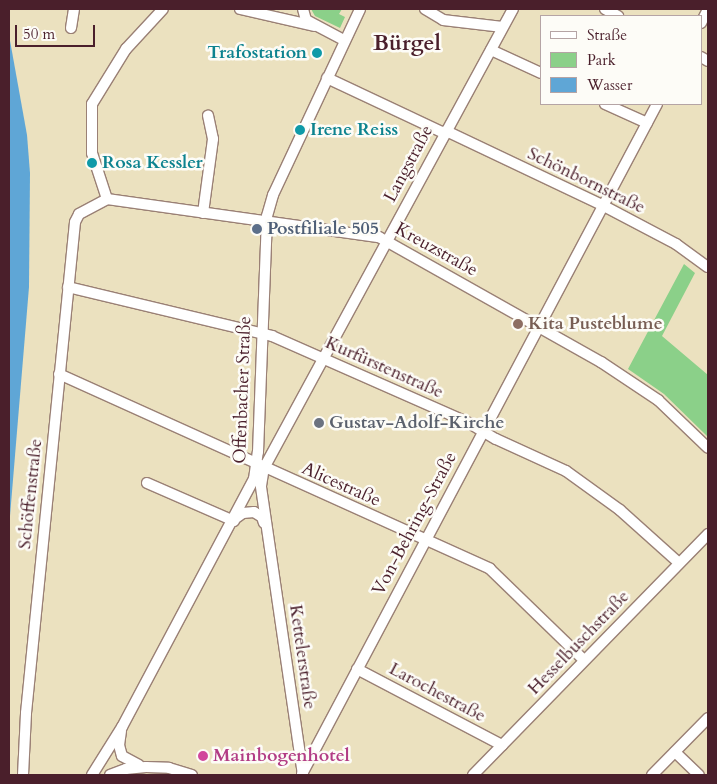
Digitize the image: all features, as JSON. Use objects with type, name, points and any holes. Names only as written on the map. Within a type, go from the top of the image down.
[{"type":"street","points":[[71,28],[74,9]]},
{"type":"street","points":[[107,199],[93,157],[92,104],[126,49],[163,9]]},
{"type":"street","points":[[240,9],[314,26],[344,40]]},
{"type":"street","points":[[303,9],[304,17],[314,26]]},
{"type":"street","name":"Offenbacher Straße","points":[[92,775],[122,727],[250,493],[260,466],[259,432],[266,221],[273,195],[360,9]]},
{"type":"street","points":[[425,9],[443,20],[503,26]]},
{"type":"street","name":"Langstraße","points":[[260,466],[280,433],[513,9]]},
{"type":"street","points":[[605,9],[616,15]]},
{"type":"street","points":[[702,21],[708,9]]},
{"type":"street","points":[[491,50],[540,73]]},
{"type":"street","name":"Schönbornstraße","points":[[327,78],[602,205],[676,244],[708,267]]},
{"type":"street","points":[[607,105],[647,123]]},
{"type":"street","name":"Von-Behring-Straße","points":[[302,774],[538,325],[656,105]]},
{"type":"street","points":[[203,213],[214,139],[208,116]]},
{"type":"street","name":"Kreuzstraße","points":[[107,199],[266,221],[386,241],[538,325],[652,396],[708,448]]},
{"type":"street","name":"Schöffenstraße","points":[[23,775],[26,713],[76,217],[107,199]]},
{"type":"street","name":"Kurfürstenstraße","points":[[68,287],[262,333],[320,358],[574,476],[620,510],[679,563]]},
{"type":"street","name":"Alicestraße","points":[[59,374],[494,572],[584,660]]},
{"type":"street","points":[[259,432],[263,439],[270,440],[280,433]]},
{"type":"street","name":"Kettelerstraße","points":[[260,466],[269,544],[302,774]]},
{"type":"street","points":[[147,483],[235,519]]},
{"type":"street","name":"Kettelerstraße","points":[[235,519],[247,512],[259,514],[269,544]]},
{"type":"street","name":"Hesselbuschstraße","points":[[473,775],[708,534]]},
{"type":"street","name":"Larochestraße","points":[[357,669],[502,745]]},
{"type":"street","points":[[652,775],[708,718]]},
{"type":"street","points":[[122,727],[119,745],[122,756],[132,763],[146,767]]},
{"type":"street","points":[[675,752],[699,775]]},
{"type":"street","points":[[110,775],[126,768],[146,767],[169,768],[192,775]]},
{"type":"green space","points":[[311,9],[342,9],[339,14],[345,17],[340,28],[315,16]]},
{"type":"green space","points":[[684,264],[695,273],[662,336],[708,375],[708,437],[664,394],[628,369]]},
{"type":"water","points":[[9,35],[27,135],[30,173],[29,287],[9,528]]},
{"type":"place","name":"Trafostation","points":[[317,53]]},
{"type":"place","name":"Irene Reiss","points":[[300,130]]},
{"type":"place","name":"Rosa Kessler","points":[[92,163]]},
{"type":"place","name":"Postfiliale 505","points":[[257,229]]},
{"type":"place","name":"Kita Pusteblume","points":[[518,324]]},
{"type":"place","name":"Gustav-Adolf-Kirche","points":[[319,423]]},
{"type":"place","name":"Mainbogenhotel","points":[[203,756]]},
{"type":"district","name":"Bürgel","points":[[407,44]]}]
